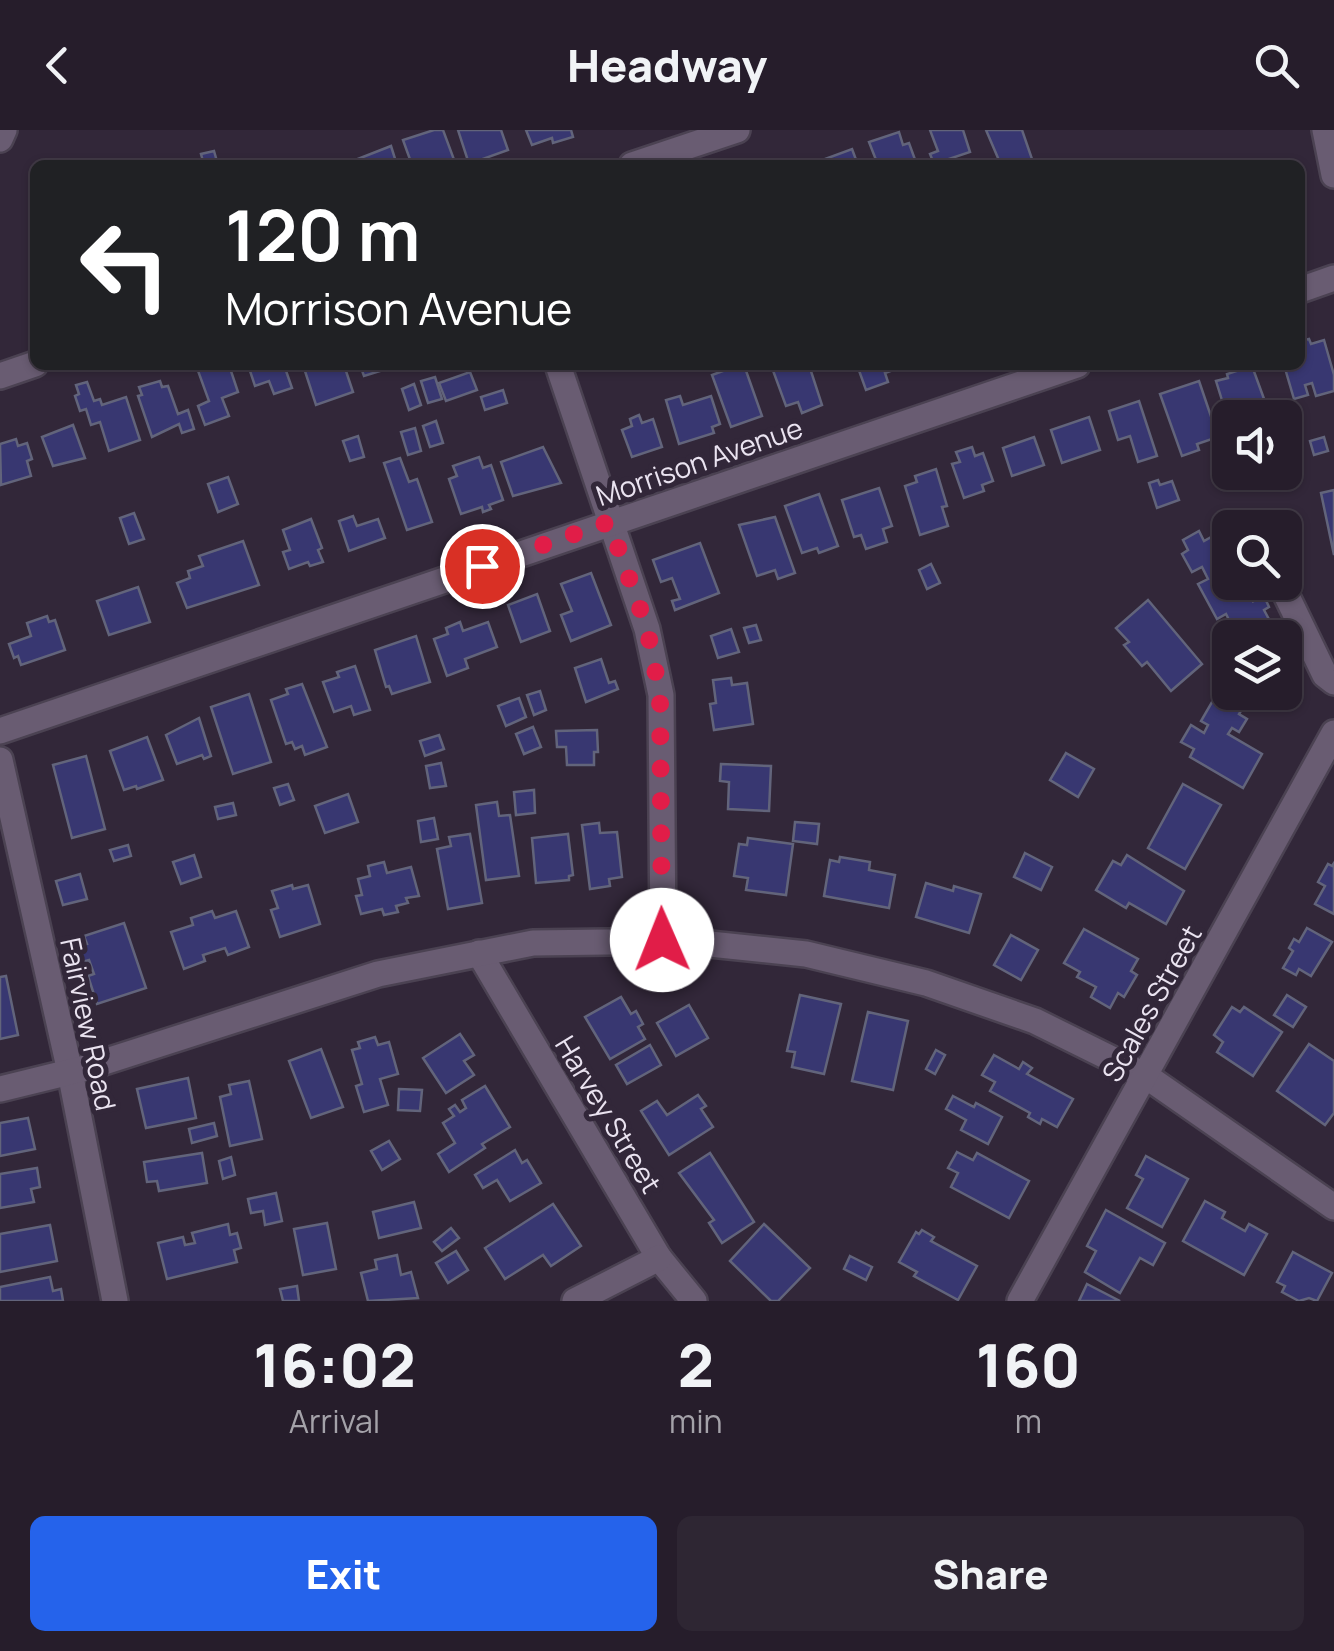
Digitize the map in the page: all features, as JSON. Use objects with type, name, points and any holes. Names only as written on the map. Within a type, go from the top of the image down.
[{"type":"street","points":[[0,139],[4,130]]},
{"type":"street","points":[[647,160],[738,130]]},
{"type":"street","points":[[1325,130],[1334,175]]},
{"type":"street","points":[[1305,288],[1334,278]]},
{"type":"street","points":[[0,376],[30,366]]},
{"type":"street","points":[[560,370],[647,628],[660,695],[662,940]]},
{"type":"street","name":"Morrison Avenue","points":[[0,731],[1062,370]]},
{"type":"street","points":[[1289,600],[1325,675],[1334,682]]},
{"type":"street","name":"Scales Street","points":[[1020,1301],[1334,733]]},
{"type":"street","name":"Fairview Road","points":[[0,760],[70,1072],[115,1301]]},
{"type":"street","points":[[0,1089],[70,1072],[378,974],[534,944],[662,940],[806,954],[926,982],[1035,1021],[1146,1076],[1334,1207]]},
{"type":"street","name":"Harvey Street","points":[[478,953],[659,1258],[694,1301]]},
{"type":"street","points":[[574,1301],[659,1258]]},
{"type":"building","points":[[443,130],[454,160],[410,160],[403,140]]},
{"type":"building","points":[[458,130],[501,130],[508,150],[468,160]]},
{"type":"building","points":[[526,130],[571,130],[573,137],[553,143],[552,138],[532,145]]},
{"type":"building","points":[[930,130],[963,130],[970,152],[932,160],[930,154],[938,151]]},
{"type":"building","points":[[986,130],[1022,130],[1032,159],[999,160]]},
{"type":"building","points":[[899,132],[903,145],[909,143],[915,160],[876,160],[869,142]]},
{"type":"building","points":[[391,146],[395,160],[355,160]]},
{"type":"building","points":[[852,149],[856,160],[825,160]]},
{"type":"building","points":[[214,151],[217,160],[203,160],[201,154]]},
{"type":"building","points":[[1305,340],[1311,344],[1324,340],[1334,375],[1334,391],[1316,396],[1312,383],[1305,385],[1308,395],[1294,399],[1285,370],[1305,370]]},
{"type":"building","points":[[198,370],[231,370],[238,392],[222,398],[229,416],[205,425],[198,406],[209,401]]},
{"type":"building","points":[[250,370],[286,370],[292,388],[274,394],[269,381],[255,386]]},
{"type":"building","points":[[305,370],[346,370],[353,392],[316,405]]},
{"type":"building","points":[[362,370],[383,370],[364,376]]},
{"type":"building","points":[[746,370],[762,416],[731,427],[712,375]]},
{"type":"building","points":[[773,370],[811,370],[822,405],[802,413],[798,402],[786,406]]},
{"type":"building","points":[[859,370],[893,370],[885,373],[888,382],[866,390]]},
{"type":"building","points":[[1240,370],[1253,370],[1264,400],[1222,400],[1216,381],[1228,378],[1227,374]]},
{"type":"building","points":[[470,372],[477,390],[446,401],[439,383]]},
{"type":"building","points":[[435,377],[442,399],[428,403],[421,381]]},
{"type":"building","points":[[160,381],[162,387],[168,386],[178,414],[188,410],[194,429],[182,433],[179,424],[152,437],[138,396],[142,395],[139,387]]},
{"type":"building","points":[[1199,381],[1212,419],[1212,439],[1197,444],[1199,450],[1182,456],[1160,394]]},
{"type":"building","points":[[87,382],[94,401],[100,399],[102,405],[126,397],[140,440],[109,451],[100,422],[91,425],[86,409],[80,411],[75,396],[79,394],[76,385]]},
{"type":"building","points":[[414,384],[421,405],[409,410],[402,389]]},
{"type":"building","points":[[503,390],[507,403],[485,410],[481,397]]},
{"type":"building","points":[[680,396],[683,405],[711,396],[720,424],[712,427],[714,433],[679,444],[666,400]]},
{"type":"building","points":[[1139,401],[1157,456],[1138,462],[1130,436],[1118,440],[1109,411]]},
{"type":"building","points":[[639,415],[642,423],[653,419],[662,447],[632,457],[622,430],[632,426],[630,419]]},
{"type":"building","points":[[1089,417],[1100,450],[1062,463],[1051,430]]},
{"type":"building","points":[[436,421],[443,443],[430,447],[423,426]]},
{"type":"building","points":[[73,425],[85,458],[53,466],[42,437]]},
{"type":"building","points":[[415,428],[421,451],[408,455],[401,432]]},
{"type":"building","points":[[358,436],[364,457],[350,461],[343,441]]},
{"type":"building","points":[[1034,437],[1044,465],[1012,476],[1003,448]]},
{"type":"building","points":[[1324,437],[1328,451],[1314,455],[1310,441]]},
{"type":"building","points":[[16,439],[18,446],[27,443],[32,459],[27,461],[31,476],[1,485],[0,444]]},
{"type":"building","points":[[543,447],[561,483],[513,496],[501,462]]},
{"type":"building","points":[[972,447],[975,456],[983,453],[993,481],[982,485],[984,491],[964,498],[952,464],[960,462],[956,452]]},
{"type":"building","points":[[479,457],[483,468],[491,465],[503,500],[483,512],[482,507],[461,514],[449,479],[457,476],[453,466]]},
{"type":"building","points":[[400,458],[409,482],[417,479],[432,522],[407,530],[384,463]]},
{"type":"building","points":[[936,469],[947,506],[942,507],[948,526],[920,535],[905,486],[917,482],[915,476]]},
{"type":"building","points":[[228,477],[238,504],[218,512],[208,484]]},
{"type":"building","points":[[1158,480],[1160,485],[1172,481],[1179,500],[1157,508],[1149,483]]},
{"type":"building","points":[[879,488],[892,526],[883,529],[887,542],[866,549],[861,535],[854,537],[842,500]]},
{"type":"building","points":[[1334,490],[1334,555],[1321,493]]},
{"type":"building","points":[[819,494],[838,546],[819,553],[817,548],[802,553],[785,506]]},
{"type":"building","points":[[134,513],[144,539],[129,544],[120,518]]},
{"type":"building","points":[[353,516],[357,526],[378,519],[385,538],[349,551],[339,521]]},
{"type":"building","points":[[775,517],[795,573],[778,579],[775,570],[757,576],[739,525]]},
{"type":"building","points":[[311,519],[323,562],[310,566],[308,562],[289,569],[283,552],[290,550],[283,530]]},
{"type":"building","points":[[1199,531],[1204,541],[1212,537],[1212,600],[1266,600],[1269,607],[1264,610],[1269,620],[1229,620],[1226,614],[1217,619],[1198,584],[1208,579],[1202,567],[1192,572],[1182,554],[1188,550],[1183,540]]},
{"type":"building","points":[[243,541],[259,585],[187,608],[177,583],[190,578],[188,571],[203,566],[199,556]]},
{"type":"building","points":[[700,543],[719,593],[675,610],[672,601],[680,599],[672,578],[661,582],[653,560]]},
{"type":"building","points":[[931,564],[940,583],[927,589],[919,570]]},
{"type":"building","points":[[591,573],[611,625],[571,641],[561,615],[572,611],[561,584]]},
{"type":"building","points":[[138,587],[150,622],[109,635],[97,601]]},
{"type":"building","points":[[537,594],[550,631],[521,642],[508,605]]},
{"type":"building","points":[[1148,600],[1202,664],[1171,691],[1147,662],[1142,666],[1116,628]]},
{"type":"building","points":[[47,616],[49,622],[55,620],[65,650],[21,665],[9,644],[31,636],[27,623]]},
{"type":"building","points":[[460,622],[463,631],[488,622],[497,647],[465,659],[468,668],[447,676],[434,639],[448,634],[446,628]]},
{"type":"building","points":[[756,625],[761,640],[749,643],[744,628]]},
{"type":"building","points":[[731,629],[739,652],[718,658],[711,636]]},
{"type":"building","points":[[416,636],[430,682],[392,694],[386,687],[375,650]]},
{"type":"building","points":[[601,659],[609,683],[615,681],[618,689],[586,702],[575,668]]},
{"type":"building","points":[[355,666],[370,710],[354,715],[351,706],[334,712],[323,682]]},
{"type":"building","points":[[731,678],[732,685],[747,683],[753,724],[714,730],[710,704],[716,703],[713,680]]},
{"type":"building","points":[[302,684],[327,747],[305,755],[302,746],[295,749],[292,742],[286,744],[271,700]]},
{"type":"building","points":[[540,691],[546,710],[534,715],[527,695]]},
{"type":"building","points":[[249,694],[271,762],[233,774],[211,707]]},
{"type":"building","points":[[519,698],[526,717],[506,726],[498,706]]},
{"type":"building","points":[[1212,702],[1212,710],[1242,710],[1239,714],[1247,719],[1239,732],[1232,728],[1228,734],[1262,754],[1243,788],[1190,757],[1194,749],[1181,742],[1191,725],[1204,733],[1208,725],[1201,721]]},
{"type":"building","points":[[199,718],[211,756],[204,759],[202,755],[177,764],[166,735]]},
{"type":"building","points":[[533,727],[541,747],[524,754],[516,734]]},
{"type":"building","points":[[597,730],[594,765],[567,765],[566,747],[557,747],[556,731]]},
{"type":"building","points":[[439,735],[444,749],[425,756],[420,741]]},
{"type":"building","points":[[147,737],[163,780],[124,790],[110,751]]},
{"type":"building","points":[[1066,753],[1094,769],[1078,797],[1050,780]]},
{"type":"building","points":[[86,756],[105,829],[72,838],[53,765]]},
{"type":"building","points":[[441,763],[446,786],[430,788],[426,766]]},
{"type":"building","points":[[721,764],[771,766],[769,811],[728,809],[729,782],[720,781]]},
{"type":"building","points":[[288,784],[294,800],[280,805],[274,788]]},
{"type":"building","points":[[1183,784],[1221,805],[1185,869],[1148,848]]},
{"type":"building","points":[[534,790],[535,813],[516,815],[514,792]]},
{"type":"building","points":[[348,794],[358,822],[325,833],[315,806]]},
{"type":"building","points":[[497,802],[499,816],[510,815],[519,876],[486,880],[476,805]]},
{"type":"building","points":[[233,803],[236,815],[218,819],[215,807]]},
{"type":"building","points":[[434,818],[438,839],[421,842],[418,821]]},
{"type":"building","points":[[795,822],[819,824],[817,844],[793,841]]},
{"type":"building","points":[[599,823],[600,833],[617,832],[622,877],[609,879],[610,886],[590,889],[582,825]]},
{"type":"building","points":[[470,834],[482,903],[448,909],[437,849],[451,846],[449,837]]},
{"type":"building","points":[[568,834],[573,875],[569,880],[536,883],[532,838]]},
{"type":"building","points":[[748,838],[793,844],[786,895],[746,890],[748,878],[734,876],[739,844],[747,845]]},
{"type":"building","points":[[128,845],[131,856],[114,861],[110,850]]},
{"type":"building","points":[[1025,853],[1052,867],[1041,890],[1014,877]]},
{"type":"building","points":[[194,855],[201,877],[181,884],[173,862]]},
{"type":"building","points":[[1127,855],[1184,891],[1166,924],[1129,903],[1126,908],[1096,890],[1113,861],[1121,865]]},
{"type":"building","points":[[840,857],[870,862],[869,870],[895,875],[889,908],[824,896],[830,860],[839,862]]},
{"type":"building","points":[[384,862],[387,873],[411,867],[419,896],[406,898],[408,903],[396,906],[398,912],[384,915],[382,909],[361,914],[356,896],[362,895],[358,879],[370,876],[368,866]]},
{"type":"building","points":[[1334,863],[1334,914],[1315,904],[1325,886],[1318,882],[1328,864]]},
{"type":"building","points":[[80,874],[87,899],[63,905],[56,881]]},
{"type":"building","points":[[926,883],[981,894],[969,933],[916,917]]},
{"type":"building","points":[[292,885],[293,889],[308,885],[320,924],[280,937],[271,910],[278,908],[272,891]]},
{"type":"building","points":[[212,911],[215,918],[236,911],[249,947],[228,955],[225,948],[203,955],[205,961],[184,969],[171,932],[193,925],[191,918]]},
{"type":"building","points":[[124,923],[146,988],[97,1004],[88,976],[94,974],[89,960],[82,962],[77,947],[87,944],[84,936]]},
{"type":"building","points":[[1307,928],[1332,942],[1311,976],[1299,969],[1296,975],[1283,968],[1293,951],[1289,948],[1294,939],[1299,942]]},
{"type":"building","points":[[1084,929],[1138,959],[1131,971],[1137,975],[1124,997],[1118,993],[1110,1008],[1091,997],[1096,987],[1077,977],[1080,972],[1064,963]]},
{"type":"building","points":[[1011,935],[1038,950],[1021,980],[994,965]]},
{"type":"building","points":[[6,976],[18,1035],[0,1039],[0,977]]},
{"type":"building","points":[[800,995],[841,1004],[824,1074],[792,1067],[795,1052],[787,1051]]},
{"type":"building","points":[[1287,995],[1306,1007],[1293,1027],[1274,1015]]},
{"type":"building","points":[[621,997],[631,1014],[636,1011],[645,1039],[610,1059],[585,1017]]},
{"type":"building","points":[[689,1005],[708,1038],[676,1056],[657,1023]]},
{"type":"building","points":[[1232,1007],[1240,1012],[1244,1007],[1282,1032],[1253,1076],[1217,1052],[1223,1042],[1214,1035]]},
{"type":"building","points":[[868,1012],[908,1021],[893,1090],[852,1081]]},
{"type":"building","points":[[460,1034],[474,1055],[464,1061],[474,1075],[446,1093],[423,1058]]},
{"type":"building","points":[[375,1037],[378,1045],[389,1042],[398,1074],[380,1079],[388,1105],[364,1112],[356,1086],[362,1084],[352,1050],[360,1048],[358,1042]]},
{"type":"building","points":[[1309,1044],[1334,1061],[1334,1113],[1325,1125],[1277,1091]]},
{"type":"building","points":[[650,1045],[661,1065],[627,1084],[616,1065]]},
{"type":"building","points":[[321,1049],[343,1107],[311,1118],[289,1061]]},
{"type":"building","points":[[936,1050],[945,1055],[935,1074],[926,1069]]},
{"type":"building","points":[[994,1055],[1019,1069],[1023,1062],[1032,1068],[1027,1074],[1073,1099],[1057,1127],[1042,1119],[1040,1124],[1028,1117],[1030,1113],[990,1091],[995,1082],[982,1075]]},
{"type":"building","points":[[188,1078],[196,1118],[146,1128],[137,1089]]},
{"type":"building","points":[[249,1081],[262,1139],[230,1146],[220,1097],[231,1094],[229,1085]]},
{"type":"building","points":[[485,1086],[510,1127],[449,1172],[438,1154],[455,1143],[443,1123],[454,1116],[449,1109],[455,1105],[460,1112],[466,1108],[462,1100]]},
{"type":"building","points":[[399,1089],[422,1090],[420,1111],[398,1110]]},
{"type":"building","points":[[698,1095],[706,1106],[701,1109],[713,1127],[669,1155],[641,1111],[657,1101],[667,1115]]},
{"type":"building","points":[[953,1096],[1002,1117],[988,1144],[961,1130],[966,1120],[946,1109]]},
{"type":"building","points":[[28,1118],[35,1149],[0,1156],[0,1123]]},
{"type":"building","points":[[214,1123],[217,1136],[192,1143],[189,1129]]},
{"type":"building","points":[[389,1141],[400,1159],[382,1170],[371,1151]]},
{"type":"building","points":[[515,1150],[522,1163],[527,1160],[541,1183],[510,1201],[497,1180],[483,1188],[475,1175]]},
{"type":"building","points":[[957,1152],[973,1160],[977,1153],[1029,1181],[1009,1218],[951,1187],[958,1173],[948,1168]]},
{"type":"building","points":[[202,1153],[207,1183],[159,1191],[157,1181],[147,1182],[144,1162]]},
{"type":"building","points":[[710,1153],[754,1222],[722,1243],[709,1223],[714,1220],[679,1173]]},
{"type":"building","points":[[1146,1156],[1188,1179],[1162,1227],[1127,1208],[1143,1179],[1136,1175]]},
{"type":"building","points":[[231,1157],[235,1175],[223,1179],[219,1161]]},
{"type":"building","points":[[37,1168],[40,1187],[31,1189],[34,1202],[0,1208],[0,1174]]},
{"type":"building","points":[[276,1193],[282,1221],[265,1225],[263,1211],[251,1213],[248,1199]]},
{"type":"building","points":[[1205,1201],[1225,1212],[1222,1218],[1245,1231],[1249,1224],[1267,1234],[1244,1275],[1183,1241]]},
{"type":"building","points":[[414,1202],[421,1228],[379,1238],[373,1212]]},
{"type":"building","points":[[553,1204],[581,1246],[551,1266],[543,1255],[505,1279],[485,1248]]},
{"type":"building","points":[[1106,1210],[1165,1243],[1153,1265],[1140,1258],[1120,1293],[1085,1272],[1096,1251],[1087,1246]]},
{"type":"building","points":[[327,1223],[336,1269],[303,1275],[294,1229]]},
{"type":"building","points":[[228,1224],[230,1235],[237,1233],[241,1248],[234,1250],[237,1262],[167,1279],[158,1243],[183,1237],[185,1245],[195,1243],[192,1233]]},
{"type":"building","points":[[764,1224],[810,1268],[778,1301],[771,1301],[730,1261]]},
{"type":"building","points":[[50,1225],[57,1261],[0,1272],[0,1234]]},
{"type":"building","points":[[451,1228],[459,1238],[442,1251],[434,1242]]},
{"type":"building","points":[[922,1230],[934,1237],[931,1241],[977,1266],[958,1300],[914,1276],[917,1272],[899,1262],[916,1232]]},
{"type":"building","points":[[456,1251],[468,1270],[448,1283],[436,1263]]},
{"type":"building","points":[[1293,1252],[1332,1273],[1317,1301],[1299,1301],[1282,1292],[1285,1286],[1277,1282]]},
{"type":"building","points":[[397,1255],[401,1275],[411,1272],[418,1298],[368,1301],[361,1273],[377,1269],[375,1260]]},
{"type":"building","points":[[850,1256],[872,1267],[866,1280],[844,1269]]},
{"type":"building","points":[[50,1277],[53,1291],[61,1289],[63,1301],[0,1301],[0,1287]]},
{"type":"building","points":[[1087,1284],[1120,1301],[1079,1301]]},
{"type":"building","points":[[297,1286],[299,1301],[283,1301],[280,1289]]},
{"type":"route","points":[[482,566],[609,522],[647,628],[660,695],[662,940]]}]
